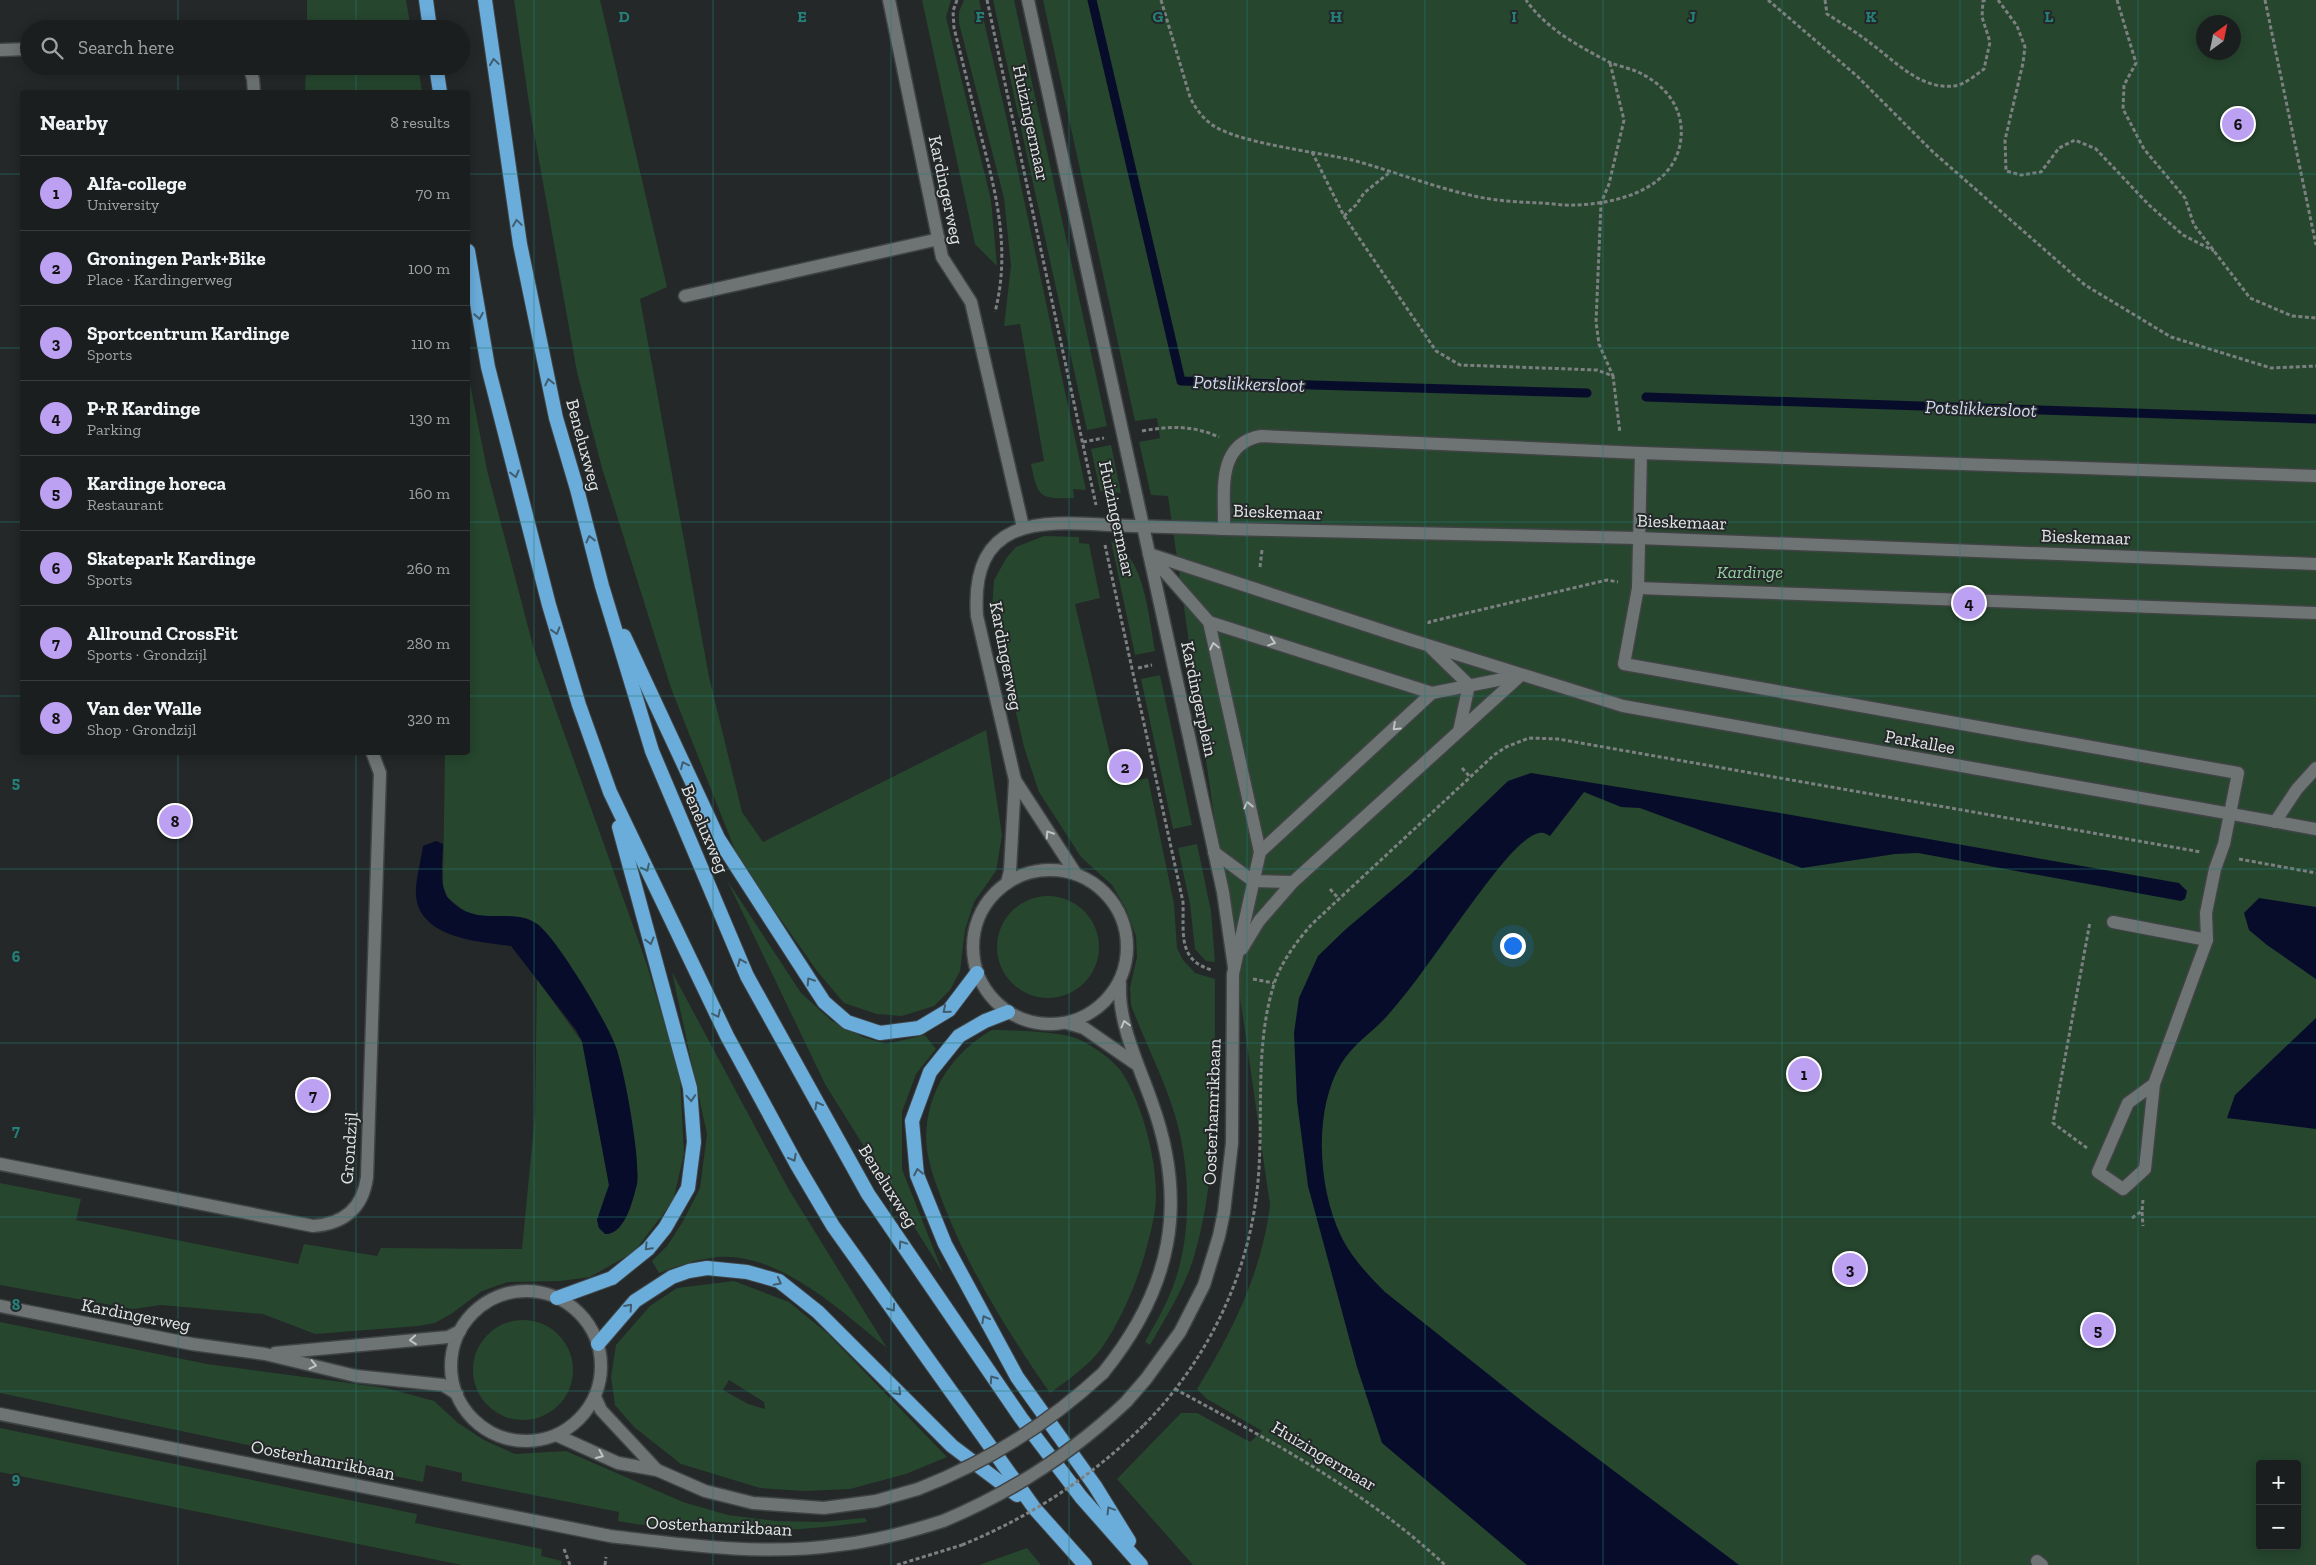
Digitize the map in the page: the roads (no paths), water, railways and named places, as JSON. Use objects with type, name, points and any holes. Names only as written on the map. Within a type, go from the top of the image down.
[{"type":"highway","points":[[426,0],[429,20]]},
{"type":"highway","name":"Beneluxweg","points":[[485,0],[520,244],[556,418],[577,489],[602,586],[652,751],[751,985],[868,1194],[1021,1418],[1081,1497],[1142,1565]]},
{"type":"highway","points":[[437,75],[440,90]]},
{"type":"highway","points":[[470,262],[488,366],[548,605],[579,705],[610,792],[690,1088],[694,1142],[688,1188],[665,1228],[648,1249],[612,1278],[557,1298]]},
{"type":"highway","points":[[602,586],[718,838],[824,1002],[847,1022],[880,1033],[920,1028],[949,1010],[977,972]]},
{"type":"highway","points":[[610,792],[727,1036],[797,1165],[834,1226],[1035,1509],[1085,1565]]},
{"type":"highway","points":[[1008,1012],[984,1021],[959,1036],[930,1072],[912,1121],[917,1174],[945,1244],[1017,1377],[1096,1486],[1142,1565]]},
{"type":"highway","points":[[598,1344],[635,1301],[672,1277],[689,1271],[707,1268],[747,1272],[779,1281],[818,1312],[952,1446],[1035,1509]]},
{"type":"street","name":"Kardingerweg","points":[[889,0],[942,257],[971,302],[1023,527]]},
{"type":"street","name":"Huizingermaar","points":[[1028,0],[1143,525]]},
{"type":"street","points":[[0,50],[20,49]]},
{"type":"street","points":[[252,75],[254,90]]},
{"type":"street","points":[[684,296],[939,239]]},
{"type":"street","name":"Bieskemaar","points":[[1641,453],[1272,436],[1250,438],[1236,447],[1228,459],[1224,529],[1638,538],[2316,564]]},
{"type":"street","points":[[2154,1084],[2128,1103],[2098,1172],[2123,1189],[2145,1169],[2154,1084],[2207,940],[2206,913],[2230,815],[2238,773],[1624,664],[1638,586],[1641,453],[2316,476]]},
{"type":"street","name":"Kardingerweg","points":[[1006,883],[1010,871],[1015,780],[977,616],[976,598],[977,580],[990,552],[1010,532],[1023,527],[1060,522],[1224,529]]},
{"type":"street","name":"Kardingerplein","points":[[1143,525],[1223,892],[1233,970]]},
{"type":"street","points":[[1149,554],[1521,675]]},
{"type":"street","name":"Kardingerplein","points":[[1149,554],[1209,622],[1260,852],[1233,970]]},
{"type":"street","points":[[1638,586],[2316,613]]},
{"type":"street","name":"Kardingerplein","points":[[1209,622],[1432,693],[1521,675]]},
{"type":"street","points":[[1430,646],[1469,685],[1459,731]]},
{"type":"street","points":[[1233,970],[1259,921],[1293,882],[1521,675]]},
{"type":"street","name":"Parkallee","points":[[1521,675],[1649,712],[2316,829]]},
{"type":"street","points":[[1260,852],[1432,693]]},
{"type":"street","name":"Grondzijl","points":[[0,1164],[313,1226],[336,1222],[355,1209],[366,1188],[368,1167],[380,773],[373,755]]},
{"type":"street","points":[[2275,822],[2297,789],[2316,768]]},
{"type":"street","name":"Kardingerweg","points":[[1015,780],[1076,874]]},
{"type":"street","points":[[1214,852],[1253,881],[1293,882]]},
{"type":"street","points":[[556,1435],[618,1463],[657,1470],[721,1497],[798,1508],[850,1505],[897,1496],[950,1477],[1016,1442],[1069,1403],[1103,1373],[1124,1347],[1156,1285],[1166,1256],[1171,1225],[1170,1171],[1165,1140],[1136,1064],[1119,999],[1120,982],[1126,964],[1128,946],[1125,928],[1118,910],[1100,889],[1076,874],[1059,870],[1041,870],[1023,875],[1006,883],[994,894],[977,923],[973,948],[977,972],[989,995],[1008,1012],[1026,1021],[1047,1025],[1067,1023],[1084,1018],[1110,996],[1120,982]]},
{"type":"street","points":[[2112,922],[2207,940]]},
{"type":"street","name":"Oosterhamrikbaan","points":[[0,1414],[610,1536],[677,1544],[778,1550],[838,1546],[906,1533],[943,1521],[985,1503],[1041,1472],[1100,1427],[1146,1379],[1180,1332],[1204,1285],[1219,1236],[1224,1212],[1232,1143],[1233,970]]},
{"type":"street","points":[[1067,1023],[1084,1028],[1136,1064]]},
{"type":"street","points":[[530,1292],[557,1298],[571,1306],[582,1317],[592,1330],[598,1344],[601,1362],[600,1380],[595,1397],[579,1420],[556,1435],[526,1442],[498,1436],[473,1419],[456,1394],[451,1369],[453,1349],[460,1331],[478,1309],[502,1296],[530,1292]]},
{"type":"street","name":"Kardingerweg","points":[[0,1306],[192,1344],[266,1354],[356,1376],[442,1385],[456,1394]]},
{"type":"street","name":"Kardingerweg","points":[[266,1354],[448,1337],[460,1331]]},
{"type":"street","points":[[595,1397],[601,1410],[657,1470]]},
{"type":"water","points":[[1531,773],[1780,813],[2179,883],[2187,891],[2185,899],[2181,901],[1918,853],[1895,854],[1802,868],[1640,808],[1621,807],[1584,792],[1550,836],[1545,833],[1539,833],[1530,837],[1509,857],[1486,884],[1398,1003],[1351,1050],[1341,1064],[1332,1083],[1326,1104],[1322,1150],[1324,1173],[1327,1196],[1333,1217],[1345,1244],[1361,1266],[1385,1292],[1537,1413],[1739,1565],[1527,1565],[1382,1443],[1357,1367],[1308,1186],[1297,1101],[1294,1033],[1299,998],[1318,956],[1346,929],[1410,875],[1508,781]]},
{"type":"water","points":[[436,841],[443,844],[442,881],[443,888],[449,899],[460,908],[471,913],[482,916],[516,916],[537,924],[546,932],[568,961],[601,1015],[614,1042],[631,1113],[638,1172],[637,1184],[627,1215],[618,1229],[612,1233],[605,1234],[599,1228],[597,1220],[609,1185],[582,1041],[576,1030],[511,946],[453,935],[439,929],[428,921],[420,910],[416,896],[417,877],[423,846]]},
{"type":"water","points":[[2259,898],[2316,907],[2316,979],[2249,930],[2244,913]]},
{"type":"water","points":[[2316,1018],[2316,1129],[2227,1118],[2235,1095]]},
{"type":"waterway","name":"Potslikkersloot","points":[[1092,0],[1181,381],[1587,393]]},
{"type":"waterway","name":"Potslikkersloot","points":[[1646,397],[2316,419]]},
{"type":"place","name":"Skatepark Kardinge","points":[[2238,124]]},
{"type":"place","name":"P+R Kardinge","points":[[1969,603]]},
{"type":"place","name":"Groningen Park+Bike","points":[[1125,767]]},
{"type":"place","name":"Van der Walle","points":[[175,821]]},
{"type":"place","name":"Alfa-college","points":[[1804,1074]]},
{"type":"place","name":"Allround CrossFit","points":[[313,1095]]},
{"type":"place","name":"Sportcentrum Kardinge","points":[[1850,1269]]},
{"type":"place","name":"Kardinge horeca","points":[[2098,1330]]},
{"type":"park label","name":"Kardinge","points":[[1750,572]]}]
